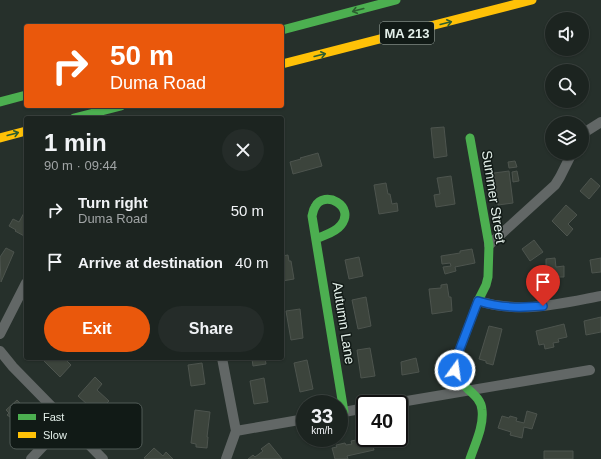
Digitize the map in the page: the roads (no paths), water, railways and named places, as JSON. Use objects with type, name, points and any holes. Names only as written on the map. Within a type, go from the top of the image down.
[{"type":"main road","name":"MA 213","points":[[284,29],[396,0]]},
{"type":"main road","name":"MA 213","points":[[284,63],[532,0]]},
{"type":"main road","points":[[0,102],[24,96]]},
{"type":"main road","points":[[82,116],[114,108]]},
{"type":"main road","points":[[0,138],[24,132]]},
{"type":"main road","name":"Summer Street","points":[[470,138],[489,245],[488,277],[456,359],[455,370],[459,380],[470,389],[482,406],[481,424],[470,459]]},
{"type":"main road","name":"Autumn Lane","points":[[316,239],[340,227],[343,222],[345,211],[339,202],[334,199],[328,198],[318,202],[313,210],[312,216],[339,395]]},
{"type":"street","points":[[589,130],[601,122]]},
{"type":"street","points":[[489,245],[555,185],[568,160]]},
{"type":"street","points":[[0,334],[24,287]]},
{"type":"street","points":[[478,301],[506,308],[524,308],[601,296]]},
{"type":"street","points":[[0,351],[13,367],[48,403]]},
{"type":"street","points":[[222,360],[236,431],[226,459]]},
{"type":"street","points":[[408,400],[590,370]]},
{"type":"street","points":[[236,431],[296,421]]},
{"type":"street","points":[[31,459],[40,449]]},
{"type":"street","points":[[93,449],[103,459]]}]
